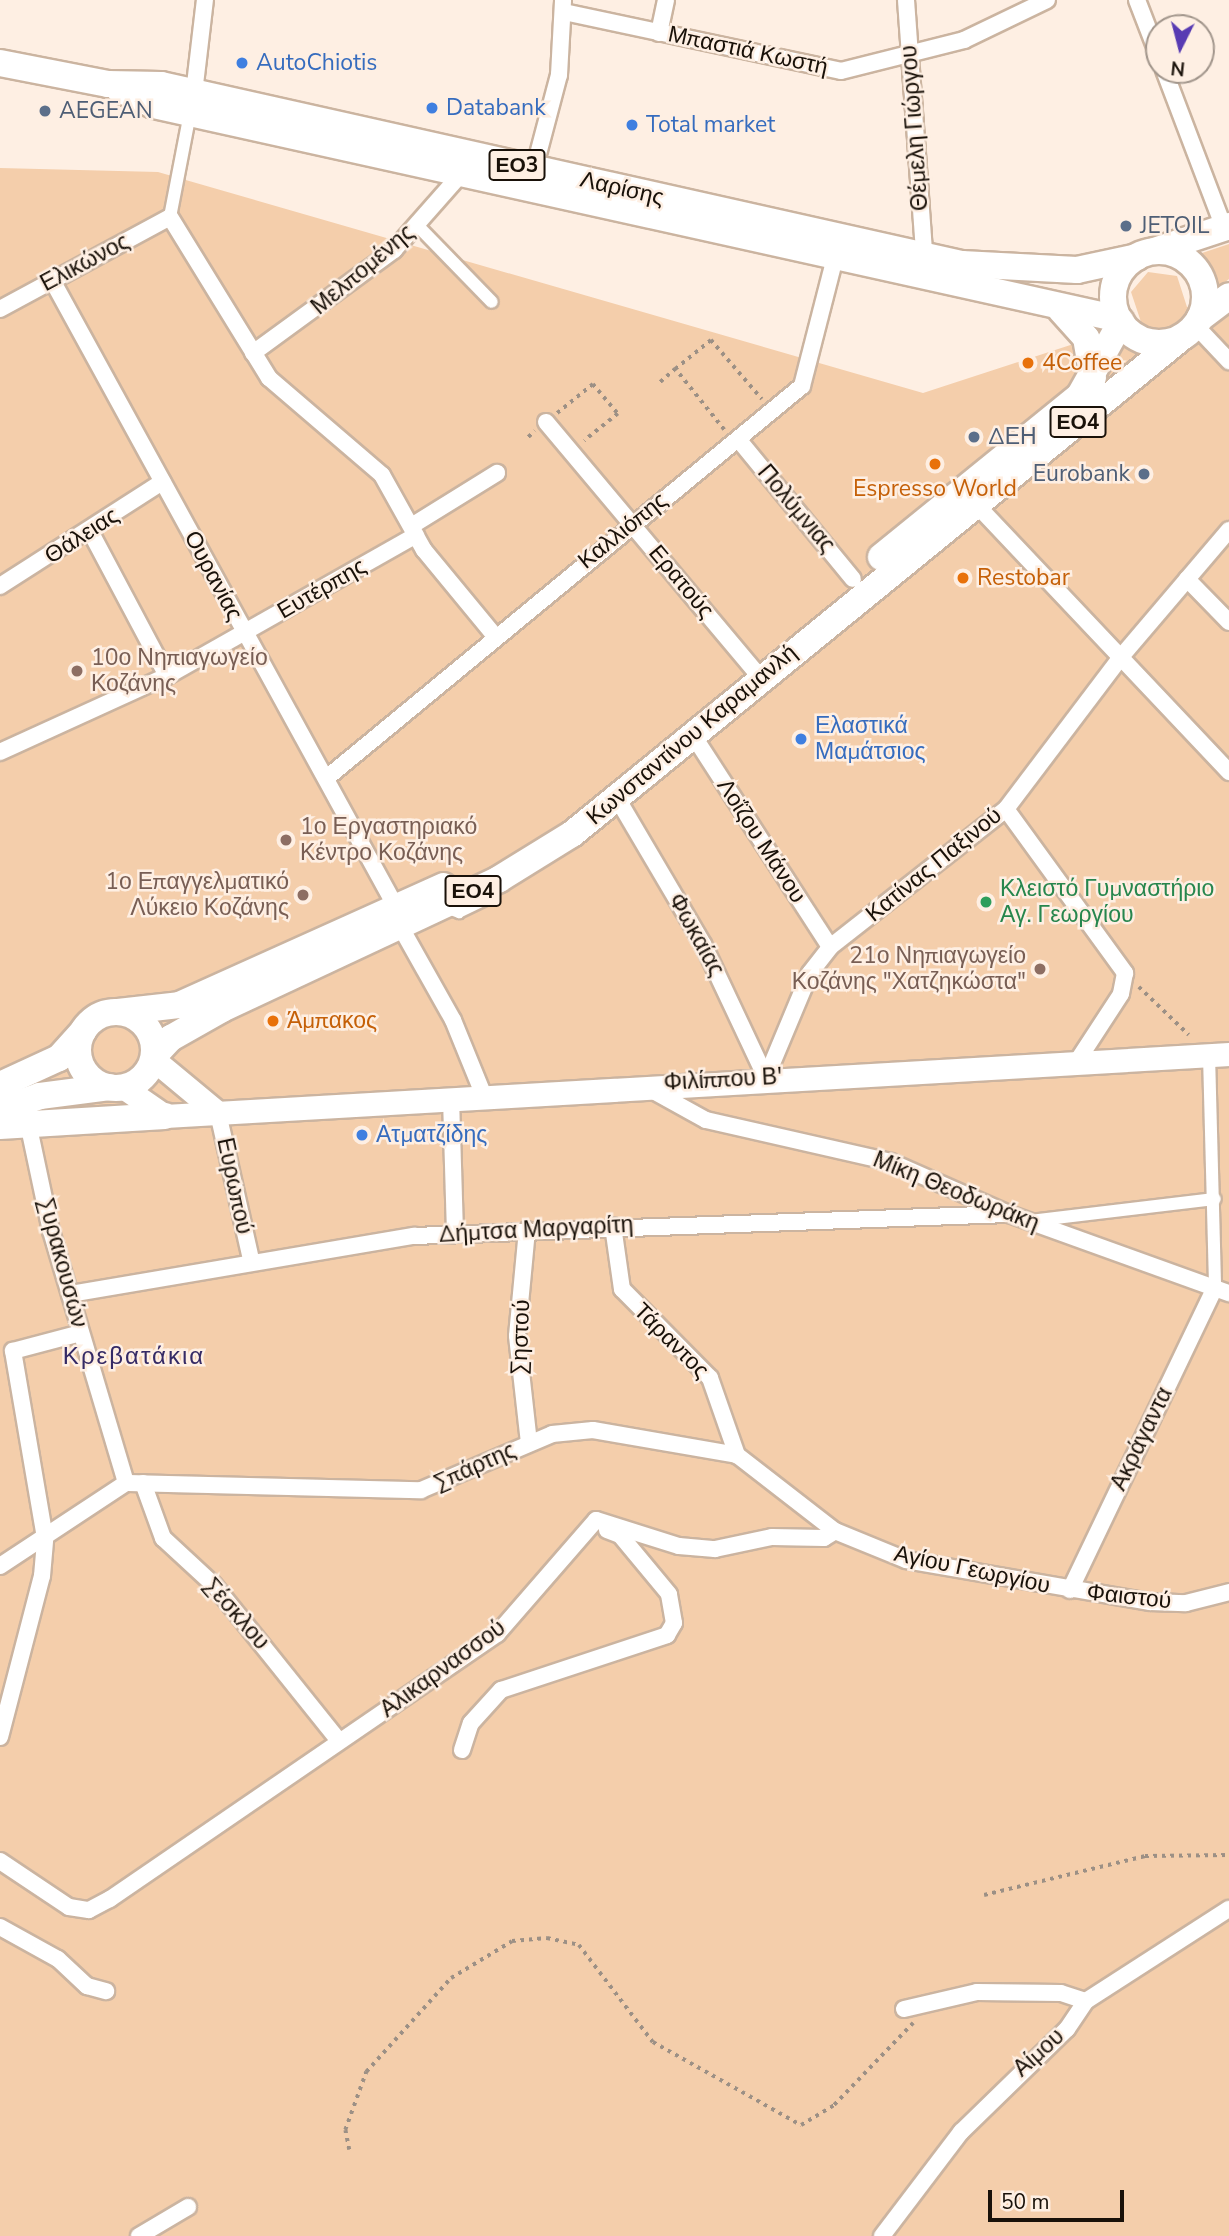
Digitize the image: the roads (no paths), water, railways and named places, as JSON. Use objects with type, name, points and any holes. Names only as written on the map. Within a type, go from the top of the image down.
[{"type":"main road","name":"Λαρίσης","points":[[0,63],[108,84],[926,268],[1061,310],[1120,321]]},
{"type":"main road","name":"Λαρίσης","points":[[192,103],[461,174],[531,179]]},
{"type":"main road","name":"ΕΟ3","points":[[1146,254],[1227,227]]},
{"type":"main road","name":"Λαρίσης","points":[[926,268],[1048,270],[1146,254]]},
{"type":"main road","name":"ΕΟ3","points":[[1120,321],[1153,343],[1193,327],[1205,297],[1200,276],[1176,254],[1146,254]]},
{"type":"main road","points":[[1120,321],[1114,289],[1146,254]]},
{"type":"main road","name":"Κωνσταντίνου Καραμανλή","points":[[153,1058],[170,1038],[398,917],[540,837],[757,672],[970,497],[1193,327],[1229,296]]},
{"type":"main road","name":"ΕΟ4","points":[[1061,310],[1086,338],[1093,377]]},
{"type":"main road","name":"Κωνσταντίνου Καραμανλή","points":[[118,1012],[179,1005],[516,870],[617,798],[693,735],[853,579],[970,497],[1070,404],[1093,377],[1120,321]]},
{"type":"main road","points":[[118,1012],[144,1024],[153,1058],[218,1113]]},
{"type":"main road","name":"ΕΟ4","points":[[0,1085],[59,1058],[100,1016],[118,1012]]},
{"type":"main road","points":[[85,1029],[78,1048],[83,1068],[165,1116]]},
{"type":"main road","name":"Φιλίππου Β'","points":[[165,1116],[643,1085],[1219,1055]]},
{"type":"main road","name":"ΕΟ4","points":[[116,1087],[144,1076],[153,1058]]},
{"type":"main road","points":[[0,1110],[40,1096],[116,1087]]},
{"type":"main road","points":[[0,1126],[165,1116]]},
{"type":"street","points":[[205,0],[192,103],[170,217],[253,353],[284,392],[376,468],[414,530],[495,636]]},
{"type":"street","points":[[659,33],[666,0]]},
{"type":"street","name":"Θέμελη Γιώργου","points":[[906,0],[926,268]]},
{"type":"street","name":"Μπαστιά Κωστή","points":[[564,6],[659,33],[841,71],[909,58],[964,40],[1047,0]]},
{"type":"street","points":[[1137,0],[1145,21]]},
{"type":"street","points":[[531,179],[559,75],[564,6]]},
{"type":"street","points":[[1170,84],[1227,227]]},
{"type":"street","name":"Μελπομένης","points":[[253,353],[358,280],[416,225],[461,174]]},
{"type":"street","name":"Ελικώνος","points":[[0,309],[170,217]]},
{"type":"street","points":[[416,225],[492,302]]},
{"type":"street","name":"Καλλιόπης","points":[[329,776],[632,523],[802,386],[837,248]]},
{"type":"street","name":"Ουρανίας","points":[[52,279],[244,633],[329,776],[398,917],[453,1020],[484,1096]]},
{"type":"street","points":[[1193,327],[1229,361]]},
{"type":"street","name":"Ερατούς","points":[[546,422],[757,672]]},
{"type":"street","name":"Πολύμνιας","points":[[736,441],[853,579]]},
{"type":"street","name":"Ευτέρπης","points":[[0,752],[167,676],[244,633],[414,530],[497,472]]},
{"type":"street","name":"Θάλειας","points":[[0,586],[90,531],[162,482]]},
{"type":"street","points":[[970,497],[1229,772]]},
{"type":"street","name":"Κατίνας Παξινού","points":[[766,1078],[810,973],[830,947],[1006,809],[1120,658],[1229,530]]},
{"type":"street","points":[[90,531],[167,676]]},
{"type":"street","points":[[1187,579],[1229,622]]},
{"type":"street","name":"Λοΐζου Μάνου","points":[[693,735],[830,947]]},
{"type":"street","name":"Φωκαίας","points":[[617,798],[703,944],[766,1078]]},
{"type":"street","points":[[1006,809],[1125,973],[1121,994],[1076,1063]]},
{"type":"street","points":[[1219,1055],[1215,1199],[1222,1291]]},
{"type":"street","name":"Μίκη Θεοδωράκη","points":[[643,1085],[706,1120],[891,1162],[1009,1214],[1222,1291]]},
{"type":"street","points":[[451,1098],[455,1232]]},
{"type":"street","name":"Ευρωπού","points":[[218,1113],[251,1260]]},
{"type":"street","name":"Συρακουσών","points":[[28,1123],[70,1294],[126,1483]]},
{"type":"street","points":[[1030,1221],[1215,1199]]},
{"type":"street","name":"Δήμτσα Μαργαρίτη","points":[[70,1294],[237,1268],[251,1260],[455,1232],[1009,1214]]},
{"type":"street","name":"Τάραντος","points":[[613,1226],[622,1289],[710,1378],[737,1455]]},
{"type":"street","name":"Σηστού","points":[[527,1230],[517,1336],[529,1443]]},
{"type":"street","name":"Ακράγαντα","points":[[1070,1590],[1222,1291]]},
{"type":"street","points":[[0,1737],[42,1576],[45,1538],[13,1352],[81,1333]]},
{"type":"street","name":"Σπάρτης","points":[[126,1483],[421,1490],[529,1443],[569,1430],[593,1430],[737,1455]]},
{"type":"street","name":"Αγίου Γεωργίου","points":[[737,1455],[835,1531],[906,1560],[1070,1590]]},
{"type":"street","points":[[0,1566],[126,1483]]},
{"type":"street","name":"Σέσκλου","points":[[143,1483],[163,1538],[214,1585],[340,1741]]},
{"type":"street","points":[[592,1525],[600,1520],[679,1546],[715,1549],[772,1536],[824,1538],[835,1531]]},
{"type":"street","points":[[462,1750],[471,1723],[501,1690],[667,1635],[673,1610],[661,1580],[620,1535],[592,1525]]},
{"type":"street","name":"Αλικαρνασσού","points":[[0,1861],[69,1907],[89,1910],[497,1634],[592,1525]]},
{"type":"street","name":"Φαιστού","points":[[1070,1590],[1165,1604],[1229,1592]]},
{"type":"street","name":"Αίμου","points":[[882,2236],[961,2132],[1067,2029],[1086,2001],[1229,1909]]},
{"type":"street","points":[[0,1927],[58,1959],[87,1986],[106,1991]]},
{"type":"street","points":[[904,2009],[935,1998],[1027,1993],[1086,2001]]},
{"type":"street","points":[[139,2236],[188,2207]]},
{"type":"lane","points":[[451,911],[459,914],[490,899],[491,890]]},
{"type":"place","name":"AutoChiotis","points":[[242,63]]},
{"type":"place","name":"Databank","points":[[432,108]]},
{"type":"place","name":"AEGEAN","points":[[45,111]]},
{"type":"place","name":"Total market","points":[[632,125]]},
{"type":"place","name":"JETOIL","points":[[1126,226]]},
{"type":"place","name":"4Coffee","points":[[1028,363]]},
{"type":"place","name":"ΔΕΗ","points":[[974,437]]},
{"type":"place","name":"Espresso World","points":[[935,464]]},
{"type":"place","name":"Eurobank","points":[[1144,474]]},
{"type":"place","name":"Restobar","points":[[963,578]]},
{"type":"place","name":"10ο Νηπιαγωγείο Κοζάνης","points":[[77,671]]},
{"type":"place","name":"Ελαστικά Μαμάτσιος","points":[[801,739]]},
{"type":"place","name":"1ο Εργαστηριακό Κέντρο Κοζάνης","points":[[286,840]]},
{"type":"place","name":"1ο Επαγγελματικό Λύκειο Κοζάνης","points":[[303,895]]},
{"type":"place","name":"Κλειστό Γυμναστήριο Αγ. Γεωργίου","points":[[986,902]]},
{"type":"place","name":"21ο Νηπιαγωγείο Κοζάνης \"Χατζηκώστα\"","points":[[1040,969]]},
{"type":"place","name":"Άμπακος","points":[[273,1021]]},
{"type":"place","name":"Ατματζίδης","points":[[362,1135]]},
{"type":"district","name":"Κρεβατάκια","points":[[134,1357]]}]
